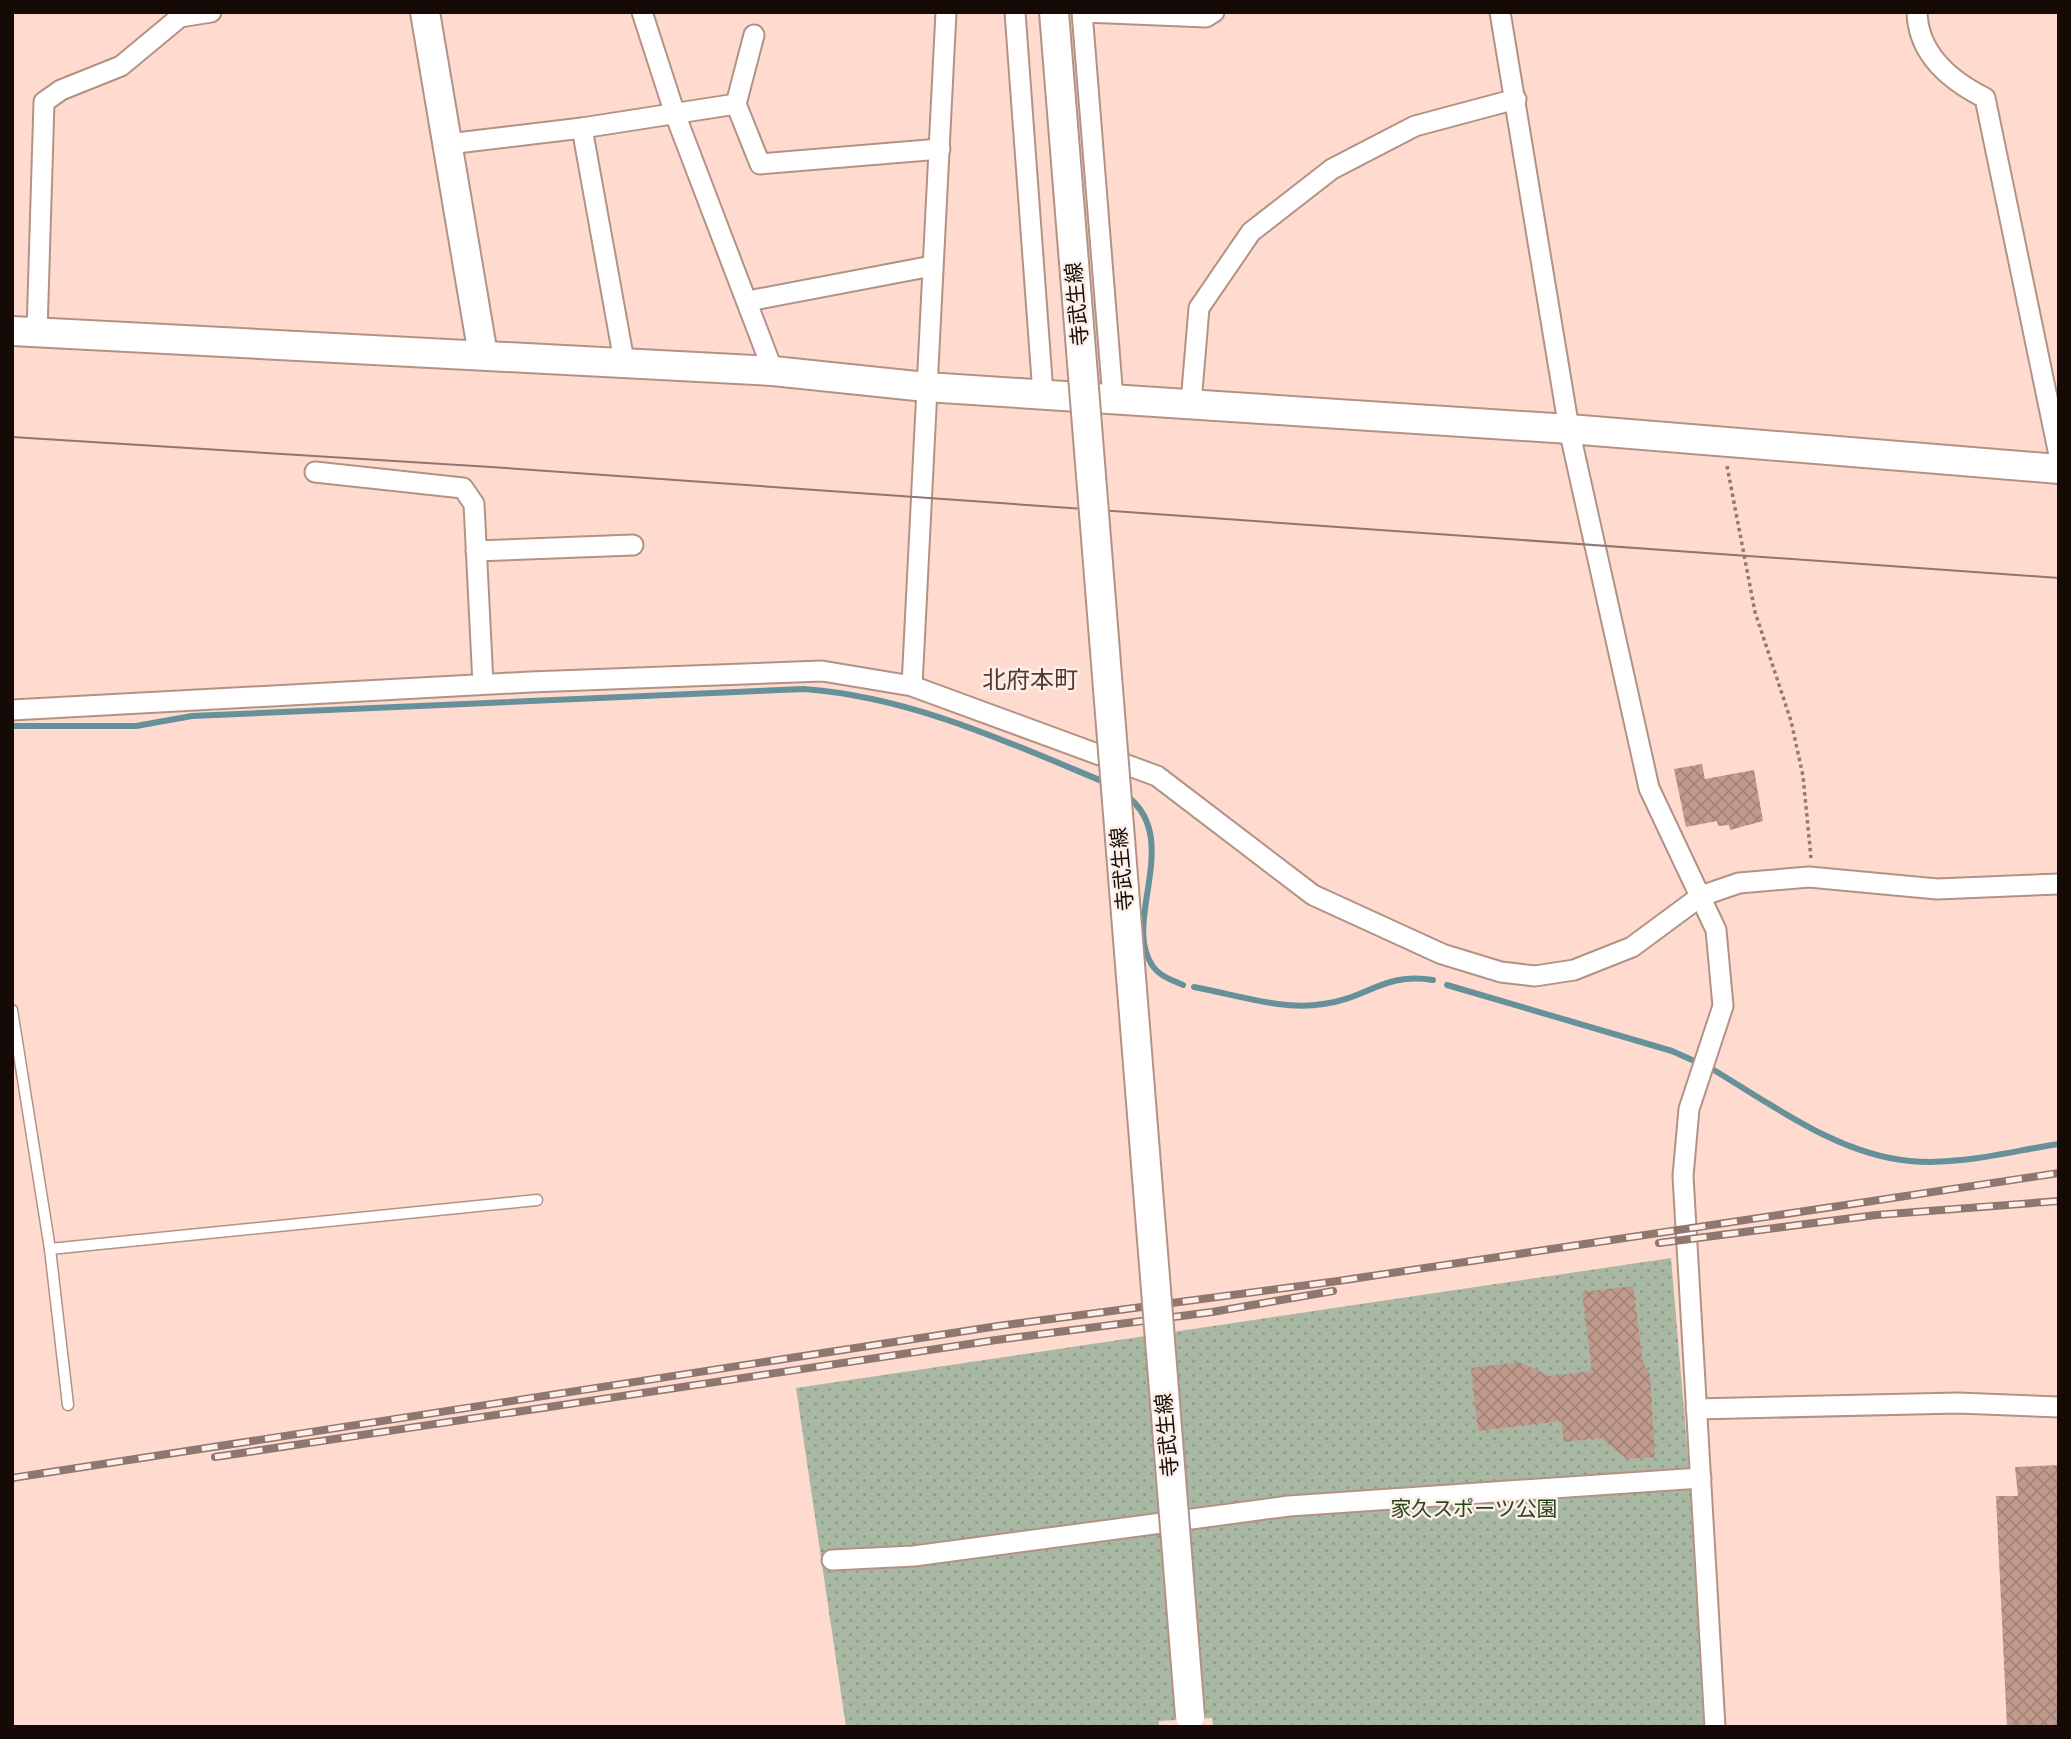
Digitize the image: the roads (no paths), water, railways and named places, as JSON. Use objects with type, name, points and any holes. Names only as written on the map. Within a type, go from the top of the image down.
[{"type":"street","points":[[211,12],[180,18],[121,66],[61,90],[44,102],[25,331],[773,371],[926,387],[1569,429],[2059,469]]},
{"type":"street","points":[[425,12],[483,355]]},
{"type":"street","points":[[642,12],[675,114],[773,371]]},
{"type":"street","points":[[912,686],[946,12]]},
{"type":"street","points":[[1015,12],[1043,394]]},
{"type":"street","name":"寺武生線","points":[[1054,12],[1190,1721]]},
{"type":"street","points":[[1113,399],[1084,12],[1206,17],[1214,12]]},
{"type":"street","points":[[1500,12],[1569,429],[1649,788],[1716,930],[1723,1006],[1689,1108],[1683,1176],[1715,1727]]},
{"type":"street","points":[[1917,12],[1923,42],[1941,68],[1960,85],[1985,98],[2059,455]]},
{"type":"street","points":[[754,35],[736,104],[760,164],[940,149]]},
{"type":"street","points":[[1191,403],[1199,309],[1251,232],[1332,169],[1415,125],[1516,99]]},
{"type":"street","points":[[448,144],[582,128],[736,104]]},
{"type":"street","points":[[582,128],[624,361]]},
{"type":"street","points":[[748,301],[932,265]]},
{"type":"street","points":[[315,472],[463,488],[474,504],[483,684]]},
{"type":"street","points":[[477,551],[633,545]]},
{"type":"street","points":[[12,710],[483,684],[822,671],[912,686],[1157,776],[1313,895],[1442,954],[1501,972],[1535,976],[1574,970],[1632,947],[1701,896],[1740,883],[1809,877],[1937,890],[2059,884]]},
{"type":"street","points":[[1696,1409],[1958,1403],[2059,1407]]},
{"type":"street","points":[[832,1560],[914,1556],[1289,1506],[1701,1478]]},
{"type":"lane","points":[[12,1010],[50,1249],[68,1405]]},
{"type":"lane","points":[[50,1249],[537,1200]]},
{"type":"waterway","points":[[12,726],[136,726],[192,716],[804,689],[883,701],[922,712],[997,738],[1109,784]]},
{"type":"waterway","points":[[1127,796],[1143,814],[1150,834],[1152,857],[1143,926],[1145,947],[1155,969],[1183,985]]},
{"type":"waterway","points":[[1194,987],[1275,1004],[1307,1006],[1353,997],[1388,982],[1416,978],[1433,980]]},
{"type":"waterway","points":[[1447,985],[1672,1051],[1692,1060]]},
{"type":"waterway","points":[[1712,1069],[1806,1126],[1857,1149],[1883,1157],[1910,1161],[1947,1161],[2059,1144]]},
{"type":"tram line","points":[[12,437],[491,467],[2059,578]]},
{"type":"railway","points":[[12,1478],[998,1326],[1338,1281],[2059,1173]]},
{"type":"railway","points":[[1659,1243],[1876,1215],[2059,1201]]},
{"type":"railway","points":[[215,1457],[996,1340],[1212,1312],[1333,1291]]},
{"type":"district","name":"北府本町","points":[[1030,680]]},
{"type":"park label","name":"家久スポーツ公園","points":[[1474,1509]]}]
